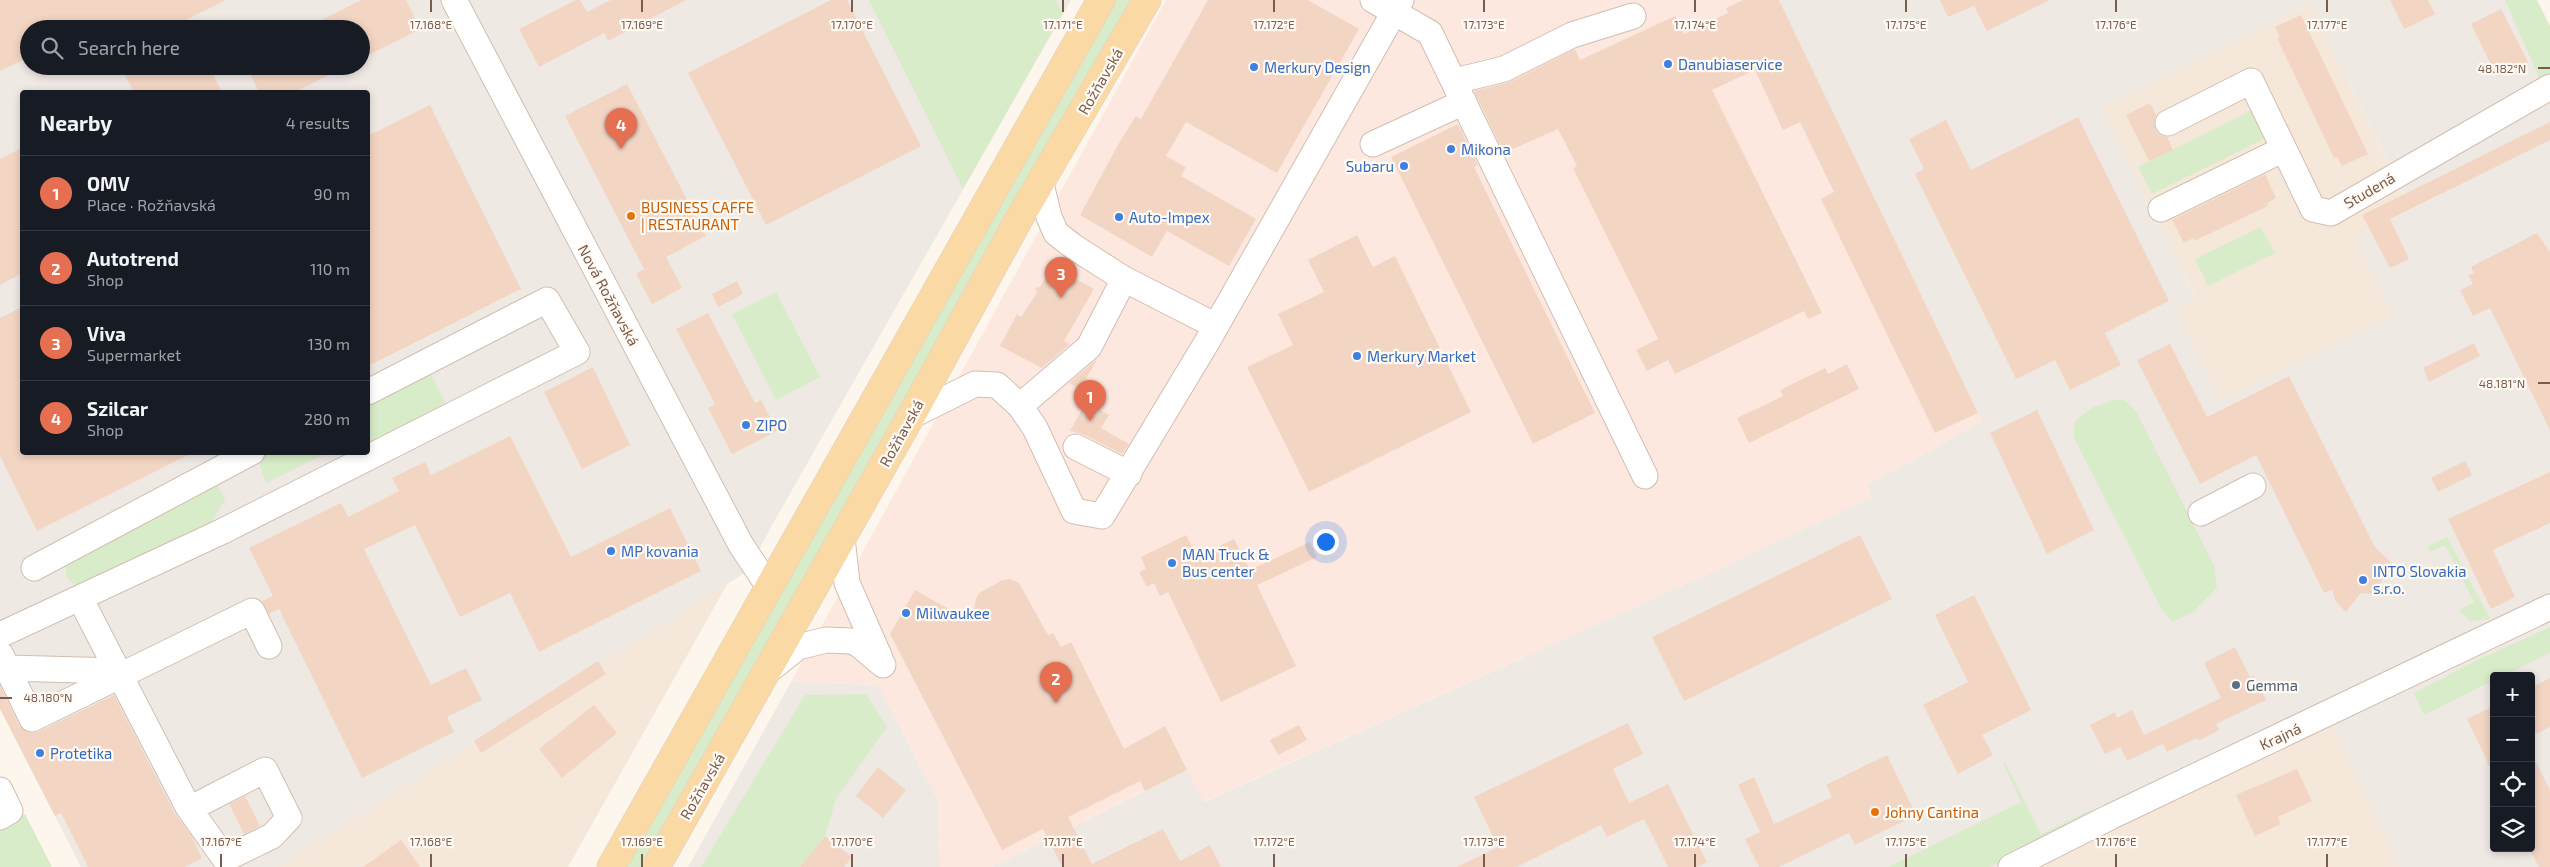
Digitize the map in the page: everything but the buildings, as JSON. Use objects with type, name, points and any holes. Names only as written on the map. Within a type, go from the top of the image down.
[{"type":"main road","points":[[611,867],[1101,0]]},
{"type":"main road","name":"Rožňavská","points":[[656,867],[911,416],[1019,219],[1147,0]]},
{"type":"street","name":"Nová Rožňavská","points":[[454,0],[741,545],[769,587]]},
{"type":"street","points":[[1373,0],[1398,6],[1430,33],[1645,476]]},
{"type":"street","points":[[911,416],[975,384],[997,385],[1020,406],[1035,428],[1074,511],[1102,516],[1130,474],[1216,326],[1398,6]]},
{"type":"street","points":[[1373,144],[1459,92],[1504,68],[1572,36],[1633,16]]},
{"type":"street","name":"Studená","points":[[2168,123],[2251,81],[2313,209],[2331,213],[2550,87]]},
{"type":"street","points":[[2161,209],[2284,149]]},
{"type":"street","points":[[1041,184],[1049,218],[1056,233],[1074,247],[1124,279],[1216,326]]},
{"type":"street","points":[[1020,406],[1089,347],[1124,279]]},
{"type":"street","points":[[370,391],[548,300],[577,352],[370,449]]},
{"type":"street","points":[[1076,447],[1130,474]]},
{"type":"street","points":[[34,568],[246,455]]},
{"type":"street","points":[[0,635],[223,531],[348,459]]},
{"type":"street","points":[[2201,513],[2253,486]]},
{"type":"street","points":[[766,672],[798,647],[826,640],[851,641],[858,644],[883,665],[847,582],[842,538]]},
{"type":"street","points":[[80,598],[188,807]]},
{"type":"street","name":"Krajná","points":[[2011,867],[2110,817],[2550,607]]},
{"type":"street","points":[[4,660],[32,719],[119,673],[252,611],[269,646]]},
{"type":"street","points":[[4,660],[119,673]]},
{"type":"street","points":[[0,790],[10,811],[0,817]]},
{"type":"shaded area","points":[[0,0],[1071,0],[771,527],[748,571],[276,867],[81,867],[0,708]]},
{"type":"shaded area","points":[[1166,0],[1779,0],[1982,422],[1867,485],[1872,497],[1704,576],[1203,802],[1186,770],[992,867],[940,867],[938,801],[878,685],[791,682]]},
{"type":"shaded area","points":[[1779,0],[2523,0],[2550,69],[2550,867],[2399,867],[2331,720],[2038,867],[992,867],[1187,770],[1204,802],[1704,576],[1872,497],[1867,485],[1982,422]],"holes":[[[2311,3],[2411,210],[2355,238],[2394,316],[2221,401],[2175,310],[2196,300],[2102,108]]]},
{"type":"shaded area","points":[[2311,3],[2411,211],[2355,238],[2394,316],[2221,401],[2175,310],[2196,299],[2101,108]]},
{"type":"shaded area","points":[[729,581],[568,867],[276,867],[280,864]]},
{"type":"shaded area","points":[[791,682],[878,685],[938,801],[940,867],[688,867]]},
{"type":"shaded area","points":[[2331,720],[2399,867],[2038,867]]},
{"type":"green space","points":[[869,0],[1056,0],[1063,13],[963,189]]},
{"type":"green space","points":[[1111,0],[1135,0],[644,867],[622,867]]},
{"type":"green space","points":[[2505,0],[2537,0],[2550,26],[2550,73],[2540,80]]},
{"type":"green space","points":[[2252,110],[2266,138],[2152,194],[2138,167]]},
{"type":"green space","points":[[2261,227],[2275,253],[2208,286],[2195,259]]},
{"type":"green space","points":[[776,292],[820,377],[776,400],[732,314]]},
{"type":"green space","points":[[430,372],[449,410],[370,447],[370,403]]},
{"type":"green space","points":[[2114,400],[2124,400],[2136,411],[2214,565],[2217,588],[2193,612],[2172,622],[2163,612],[2074,438],[2075,421],[2093,407]]},
{"type":"green space","points":[[266,455],[323,455],[266,483],[257,459]]},
{"type":"green space","points":[[215,480],[226,502],[222,504],[205,534],[78,587],[68,579],[66,573],[67,560]]},
{"type":"green space","points":[[2447,537],[2490,619],[2470,621],[2459,610],[2474,602],[2445,545],[2430,552],[2427,546]]},
{"type":"green space","points":[[2550,627],[2550,653],[2511,672],[2490,672],[2490,682],[2424,715],[2414,693],[2473,662]]},
{"type":"green space","points":[[866,694],[887,727],[836,799],[825,836],[800,867],[701,867],[805,695]]},
{"type":"green space","points":[[2005,762],[2041,834],[2093,809],[2096,815],[1990,867],[1888,867],[2021,802],[2003,763]]},
{"type":"green space","points":[[25,814],[52,867],[0,867],[0,827]]},
{"type":"place","name":"Danubiaservice","points":[[1668,64]]},
{"type":"place","name":"Merkury Design","points":[[1254,67]]},
{"type":"place","name":"Szilcar","points":[[621,149]]},
{"type":"place","name":"Mikona","points":[[1451,149]]},
{"type":"place","name":"Subaru","points":[[1404,166]]},
{"type":"place","name":"BUSINESS CAFFE | RESTAURANT","points":[[631,216]]},
{"type":"place","name":"Auto-Impex","points":[[1119,217]]},
{"type":"place","name":"Viva","points":[[1061,298]]},
{"type":"place","name":"Merkury Market","points":[[1357,356]]},
{"type":"place","name":"OMV","points":[[1090,421]]},
{"type":"place","name":"ZIPO","points":[[746,425]]},
{"type":"place","name":"MP kovania","points":[[611,551]]},
{"type":"place","name":"MAN Truck & Bus center","points":[[1172,563]]},
{"type":"place","name":"INTO Slovakia s.r.o.","points":[[2363,580]]},
{"type":"place","name":"Milwaukee","points":[[906,613]]},
{"type":"place","name":"Gemma","points":[[2236,685]]},
{"type":"place","name":"Autotrend","points":[[1056,703]]},
{"type":"place","name":"Protetika","points":[[40,753]]},
{"type":"place","name":"Johny Cantina","points":[[1875,812]]}]
